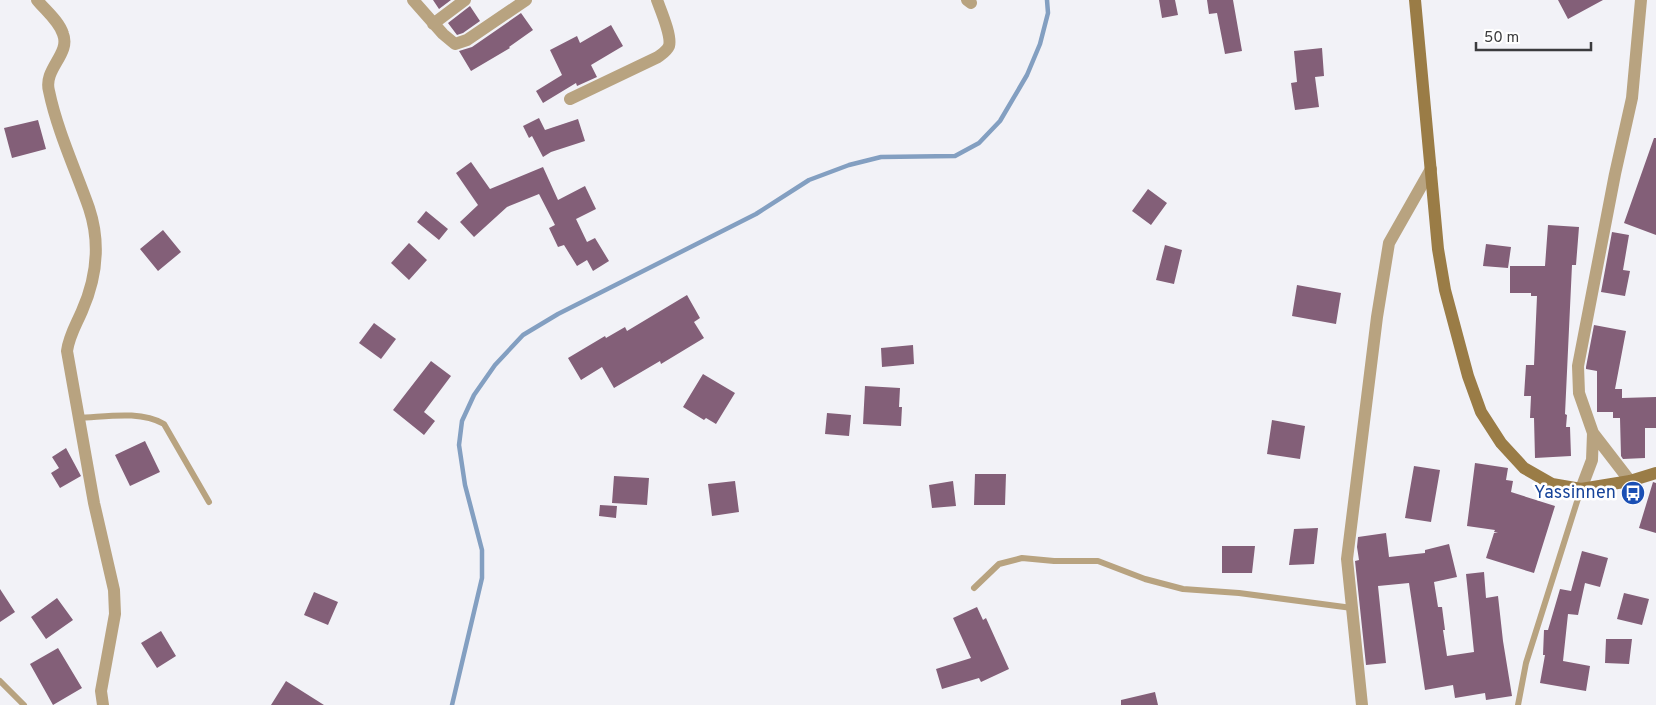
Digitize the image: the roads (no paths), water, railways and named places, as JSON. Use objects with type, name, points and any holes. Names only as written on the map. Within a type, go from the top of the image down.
[{"type":"street","points":[[38,0],[63,34],[64,45],[50,73],[47,82],[48,91],[94,221],[97,253],[91,289],[69,339],[67,351],[94,503],[114,590],[112,633],[101,690],[103,705]]},
{"type":"street","points":[[413,0],[451,42],[457,44],[467,40],[526,0]]},
{"type":"street","points":[[434,24],[465,0]]},
{"type":"street","points":[[570,99],[665,52],[669,45],[670,37],[657,0]]},
{"type":"street","points":[[1415,0],[1438,249],[1445,290],[1468,376],[1481,412],[1501,443],[1524,468],[1552,484],[1581,489],[1654,476]]},
{"type":"street","points":[[1630,481],[1593,433],[1579,393],[1578,366],[1615,174],[1632,98],[1641,0]]},
{"type":"street","points":[[1362,705],[1347,559],[1377,317],[1388,243],[1432,169]]},
{"type":"street","points":[[1581,489],[1592,460],[1593,433]]},
{"type":"lane","points":[[78,418],[139,416],[154,418],[164,424],[209,502]]},
{"type":"lane","points":[[1518,705],[1526,663],[1581,489]]},
{"type":"lane","points":[[974,588],[999,564],[1022,558],[1054,562],[1085,560],[1098,561],[1145,579],[1183,589],[1239,593],[1352,608]]},
{"type":"lane","points":[[0,681],[24,705]]},
{"type":"waterway","points":[[452,705],[482,578],[482,550],[465,485],[459,445],[462,421],[474,395],[495,365],[523,335],[558,314],[756,214],[809,180],[849,165],[881,157],[955,156],[979,143],[1000,121],[1027,75],[1040,44],[1048,13],[1047,0]]},
{"type":"place","name":"Yassinnen","points":[[1633,493]]}]
